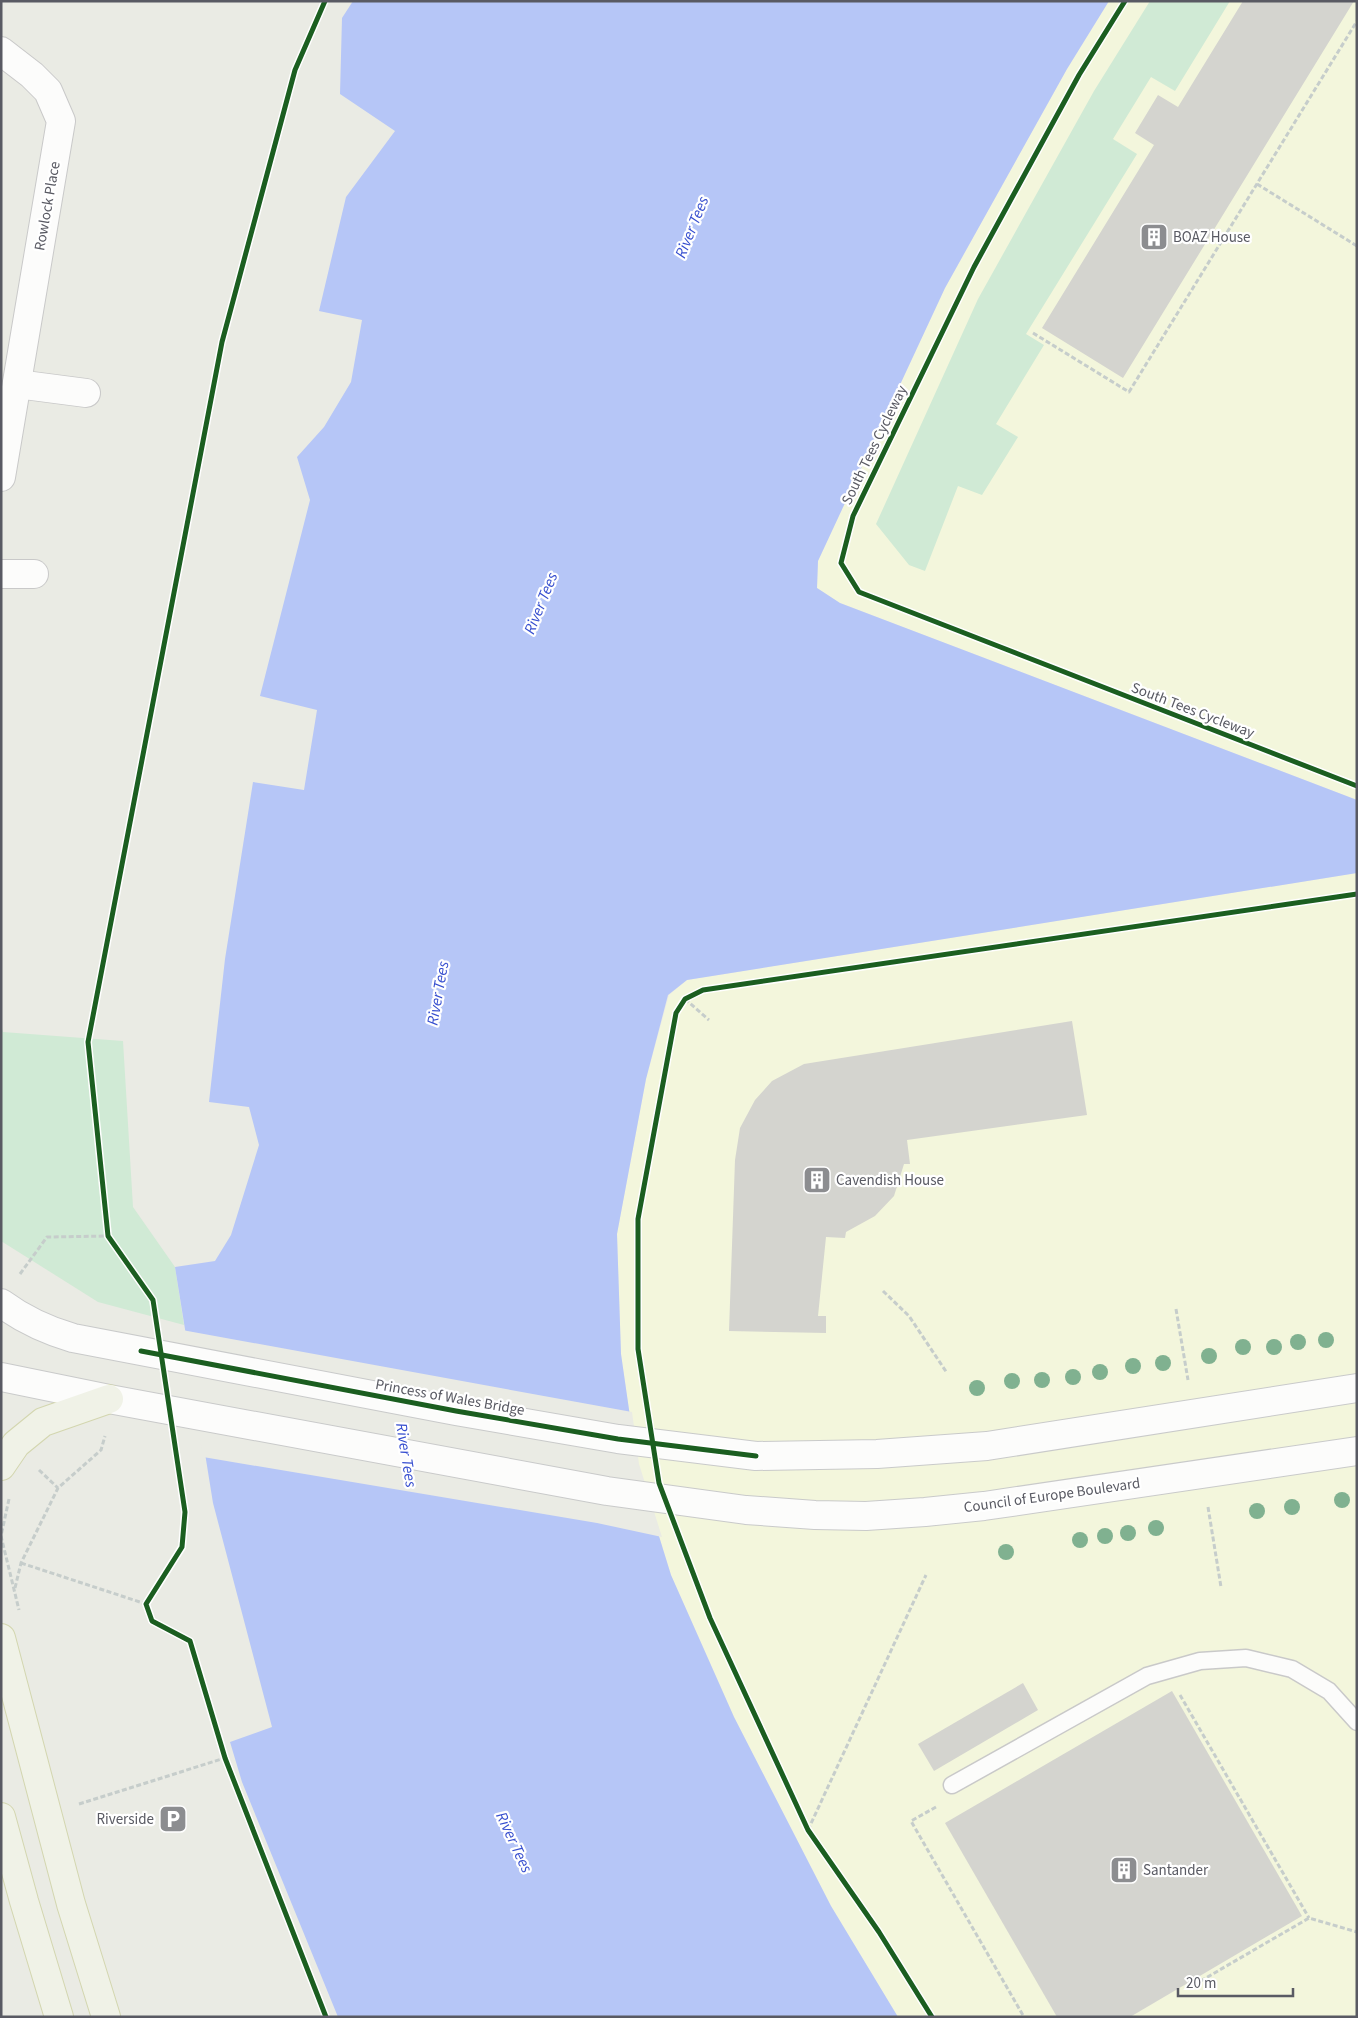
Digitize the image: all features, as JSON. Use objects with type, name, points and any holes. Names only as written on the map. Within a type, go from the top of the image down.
[{"type":"main road","points":[[1,1466],[16,1444],[43,1422],[108,1399]]},
{"type":"main road","points":[[1,1638],[71,1904],[106,2017]]},
{"type":"main road","points":[[1,1817],[59,2017]]},
{"type":"street","name":"Rowlock Place","points":[[1,51],[32,74],[48,91],[61,121],[1,477]]},
{"type":"street","points":[[17,384],[86,393]]},
{"type":"street","points":[[1,574],[34,574]]},
{"type":"street","name":"Princess of Wales Bridge","points":[[1,1303],[19,1316],[46,1330],[73,1338],[456,1411],[618,1439],[756,1456],[868,1454],[987,1446],[1357,1388]]},
{"type":"street","points":[[1,1377],[108,1399]]},
{"type":"street","name":"Council of Europe Boulevard","points":[[108,1399],[607,1491],[746,1510],[814,1515],[866,1516],[984,1506],[1357,1451]]},
{"type":"lane","points":[[952,1785],[1146,1676],[1200,1662],[1246,1658],[1292,1669],[1329,1691],[1357,1722]]},
{"type":"path","points":[[1033,333],[1129,392],[1357,21]]},
{"type":"path","points":[[1257,184],[1357,246]]},
{"type":"path","points":[[681,1006],[685,999],[691,996]]},
{"type":"path","points":[[685,999],[709,1020]]},
{"type":"path","points":[[107,1226],[108,1236],[114,1244]]},
{"type":"path","points":[[18,1278],[47,1237],[108,1236]]},
{"type":"path","points":[[882,1291],[909,1316],[947,1373]]},
{"type":"path","points":[[14,1591],[21,1563],[58,1488],[101,1450],[106,1432],[99,1430]]},
{"type":"path","points":[[10,1492],[2,1536],[22,1619]]},
{"type":"path","points":[[21,1563],[146,1604]]},
{"type":"path","points":[[808,1830],[926,1575]]},
{"type":"path","points":[[146,1604],[152,1595]]},
{"type":"path","points":[[146,1604],[149,1612]]},
{"type":"path","points":[[1179,1692],[1309,1918],[1357,1932]]},
{"type":"path","points":[[222,1749],[228,1766]]},
{"type":"path","points":[[73,1806],[225,1758]]},
{"type":"path","points":[[939,1805],[911,1821],[1024,2017]]},
{"type":"path","points":[[804,1821],[813,1837]]},
{"type":"path","points":[[1189,1982],[1192,1986],[1309,1918]]},
{"type":"shaded area","points":[[1109,1],[1357,1],[1357,800],[840,603],[817,588],[818,561],[945,288],[1067,69]]},
{"type":"shaded area","points":[[1150,1],[1230,1],[1175,91],[1151,77],[1113,139],[1137,154],[1026,334],[1044,345],[996,424],[1018,437],[982,495],[958,486],[925,571],[909,565],[876,524],[978,299],[1094,91]]},
{"type":"shaded area","points":[[1357,873],[1357,2017],[898,2017],[831,1906],[734,1717],[671,1575],[637,1465],[621,1354],[617,1234],[646,1079],[669,995],[687,980]]},
{"type":"shaded area","points":[[1,1025],[3,1032],[123,1041],[133,1207],[175,1267],[184,1325],[98,1302],[1,1241]]},
{"type":"water","name":"River Tees","points":[[353,1],[1109,1],[1067,69],[945,288],[818,561],[817,588],[840,603],[1357,800],[1357,873],[687,980],[668,995],[646,1079],[617,1234],[621,1354],[637,1465],[671,1575],[734,1717],[831,1906],[898,2017],[338,2017],[242,1782],[230,1742],[272,1727],[213,1503],[175,1267],[215,1261],[231,1235],[259,1145],[249,1107],[209,1102],[225,959],[253,782],[304,790],[317,710],[260,696],[310,500],[297,457],[324,427],[351,382],[362,320],[319,311],[346,197],[395,131],[340,94],[342,18]]},
{"type":"pier","points":[[182,1330],[632,1412],[639,1464],[662,1537],[597,1523],[203,1457]]},
{"type":"building","name":"BOAZ House","points":[[1243,1],[1354,1],[1123,378],[1042,328],[1154,145],[1135,133],[1158,95],[1178,107]]},
{"type":"building","name":"Cavendish House","points":[[1072,1021],[1087,1115],[907,1140],[910,1164],[904,1164],[894,1196],[875,1216],[846,1232],[845,1238],[826,1237],[818,1316],[826,1316],[826,1333],[729,1331],[735,1160],[740,1128],[755,1100],[772,1081],[804,1064]]},
{"type":"building","points":[[1023,1683],[1038,1710],[934,1771],[918,1744]]},
{"type":"building","name":"Santander","points":[[1172,1691],[1302,1916],[1130,2017],[1057,2017],[945,1823]]},
{"type":"cycle path","points":[[325,1],[295,70],[222,342],[88,1042],[108,1236],[153,1300],[185,1512],[182,1547],[146,1604],[152,1621],[190,1641],[225,1758],[326,2017]]},
{"type":"cycle path","name":"South Tees Cycleway","points":[[1125,1],[1079,75],[974,267],[853,516],[841,563],[859,592],[1357,786]]},
{"type":"cycle path","points":[[932,2017],[879,1932],[808,1830],[710,1618],[659,1483],[638,1349],[638,1219],[676,1013],[685,999],[703,990],[1357,894]]},
{"type":"cycle path","points":[[141,1351],[456,1411],[618,1439],[756,1456]]},
{"type":"place","name":"BOAZ House","points":[[1154,237]]},
{"type":"place","name":"Cavendish House","points":[[817,1180]]},
{"type":"place","name":"Riverside","points":[[173,1819]]},
{"type":"place","name":"Santander","points":[[1124,1870]]}]
